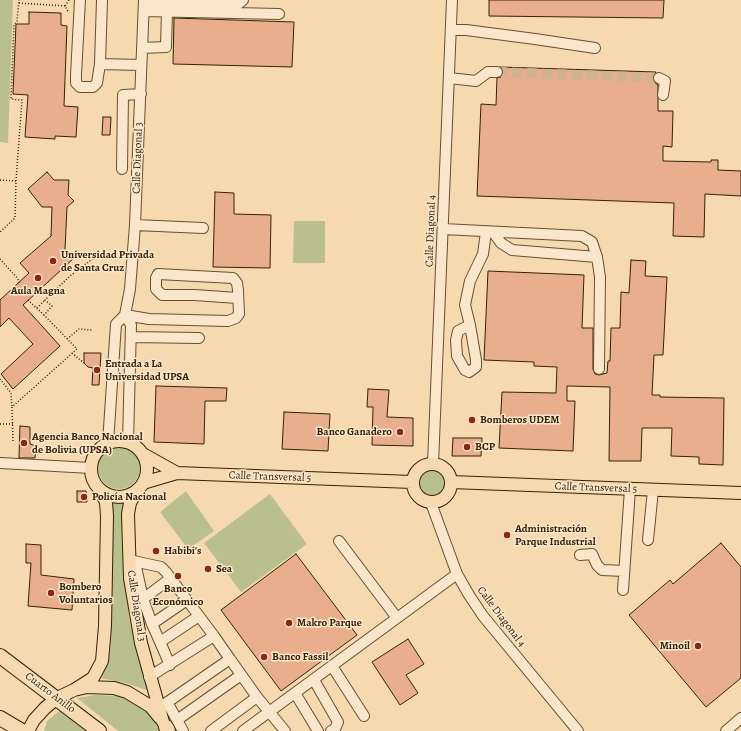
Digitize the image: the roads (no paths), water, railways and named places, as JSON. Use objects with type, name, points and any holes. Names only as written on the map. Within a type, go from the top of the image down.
[{"type":"highway","name":"Cuarto Anillo","points":[[0,656],[99,731]]},
{"type":"highway","points":[[0,718],[22,731]]},
{"type":"main road","points":[[28,731],[45,708],[57,698],[74,690],[93,678],[102,661],[105,626],[107,516],[106,502],[94,482],[91,468],[96,453],[108,443],[118,441],[128,442],[137,447],[143,454],[147,468],[140,486],[129,495],[119,497],[109,495],[100,490]]},
{"type":"main road","name":"Calle Transversal 5","points":[[143,454],[177,473]]},
{"type":"main road","points":[[433,464],[439,465],[448,472],[452,482],[448,494],[438,502],[431,503],[420,499],[415,494],[412,482],[417,471],[421,467],[433,464]]},
{"type":"main road","name":"Calle Transversal 5","points":[[140,486],[177,473],[412,482]]},
{"type":"main road","name":"Calle Transversal 5","points":[[452,482],[741,493]]},
{"type":"main road","name":"Calle Diagonal 3","points":[[140,486],[130,503],[128,514],[141,643],[149,677],[163,705],[168,726]]},
{"type":"main road","points":[[74,690],[101,686],[127,692],[150,706],[168,726]]},
{"type":"street","points":[[80,0],[76,75],[76,83],[80,87],[92,87],[96,82],[100,64],[102,0]]},
{"type":"street","points":[[144,5],[238,4],[242,0]]},
{"type":"street","name":"Calle Diagonal 4","points":[[433,464],[452,0]]},
{"type":"street","points":[[144,5],[167,11],[279,14]]},
{"type":"street","name":"Calle Diagonal 3","points":[[108,443],[116,324],[125,315],[130,289],[135,225],[144,5]]},
{"type":"street","points":[[142,48],[166,47],[167,11]]},
{"type":"street","points":[[451,30],[466,30],[596,48]]},
{"type":"street","points":[[100,64],[141,65]]},
{"type":"street","points":[[449,78],[476,81],[488,72],[497,72]]},
{"type":"street","points":[[659,78],[665,81],[663,95]]},
{"type":"street","points":[[122,169],[123,94],[140,94]]},
{"type":"street","points":[[135,225],[203,228]]},
{"type":"street","points":[[443,229],[582,236],[592,242],[597,257],[600,277],[599,369]]},
{"type":"street","points":[[490,232],[501,243],[512,250],[597,257]]},
{"type":"street","points":[[470,325],[465,306],[466,299],[470,281],[483,254],[490,232]]},
{"type":"street","points":[[125,315],[149,319],[228,321],[236,318],[239,314],[238,298],[237,283],[233,278],[164,273],[158,274],[156,278],[156,289],[162,295],[194,295],[238,298]]},
{"type":"street","name":"Calle Diagonal 3","points":[[125,315],[131,324],[128,442]]},
{"type":"street","points":[[131,337],[198,338]]},
{"type":"street","points":[[113,360],[130,361]]},
{"type":"street","points":[[0,463],[91,468]]},
{"type":"street","points":[[623,590],[630,489]]},
{"type":"street","points":[[648,540],[653,490]]},
{"type":"street","name":"Calle Diagonal 4","points":[[431,503],[457,574],[483,616],[578,731]]},
{"type":"street","points":[[339,540],[397,618]]},
{"type":"street","points":[[580,555],[592,554],[597,565],[602,570],[624,571]]},
{"type":"street","points":[[170,664],[152,624],[132,561],[161,567],[171,578],[257,697],[285,731]]},
{"type":"street","points":[[244,731],[457,574]]},
{"type":"street","points":[[143,599],[171,578]]},
{"type":"street","points":[[152,624],[187,600]]},
{"type":"street","points":[[160,642],[199,616]]},
{"type":"street","points":[[149,677],[214,636]]},
{"type":"street","points":[[163,705],[230,659]]},
{"type":"street","points":[[332,666],[364,716]]},
{"type":"street","points":[[168,726],[241,674]]},
{"type":"street","points":[[314,680],[338,722],[335,729],[330,731]]},
{"type":"street","points":[[295,693],[318,731]]},
{"type":"street","points":[[211,731],[257,697]]},
{"type":"street","points":[[726,731],[741,718]]},
{"type":"street","points":[[168,726],[183,731]]},
{"type":"tunnel","points":[[497,72],[659,78]]},
{"type":"place","name":"Universidad Privada de Santa Cruz","points":[[53,261]]},
{"type":"place","name":"Aula Magna","points":[[38,278]]},
{"type":"place","name":"Entrada a La Universidad UPSA","points":[[97,370]]},
{"type":"place","name":"Bomberos UDEM","points":[[472,420]]},
{"type":"place","name":"Banco Ganadero","points":[[400,432]]},
{"type":"place","name":"Agencia Banco Nacional de Bolivia (UPSA)","points":[[24,443]]},
{"type":"place","name":"BCP","points":[[467,447]]},
{"type":"place","name":"Policía Nacional","points":[[84,497]]},
{"type":"place","name":"Administración Parque Industrial","points":[[507,535]]},
{"type":"place","name":"Habibi's","points":[[156,551]]},
{"type":"place","name":"Sea","points":[[208,569]]},
{"type":"place","name":"Banco Económico","points":[[178,576]]},
{"type":"place","name":"Bombero Voluntarios","points":[[51,593]]},
{"type":"place","name":"Makro Parque","points":[[289,623]]},
{"type":"place","name":"Minoil","points":[[698,646]]},
{"type":"place","name":"Banco Fassil","points":[[264,657]]}]
